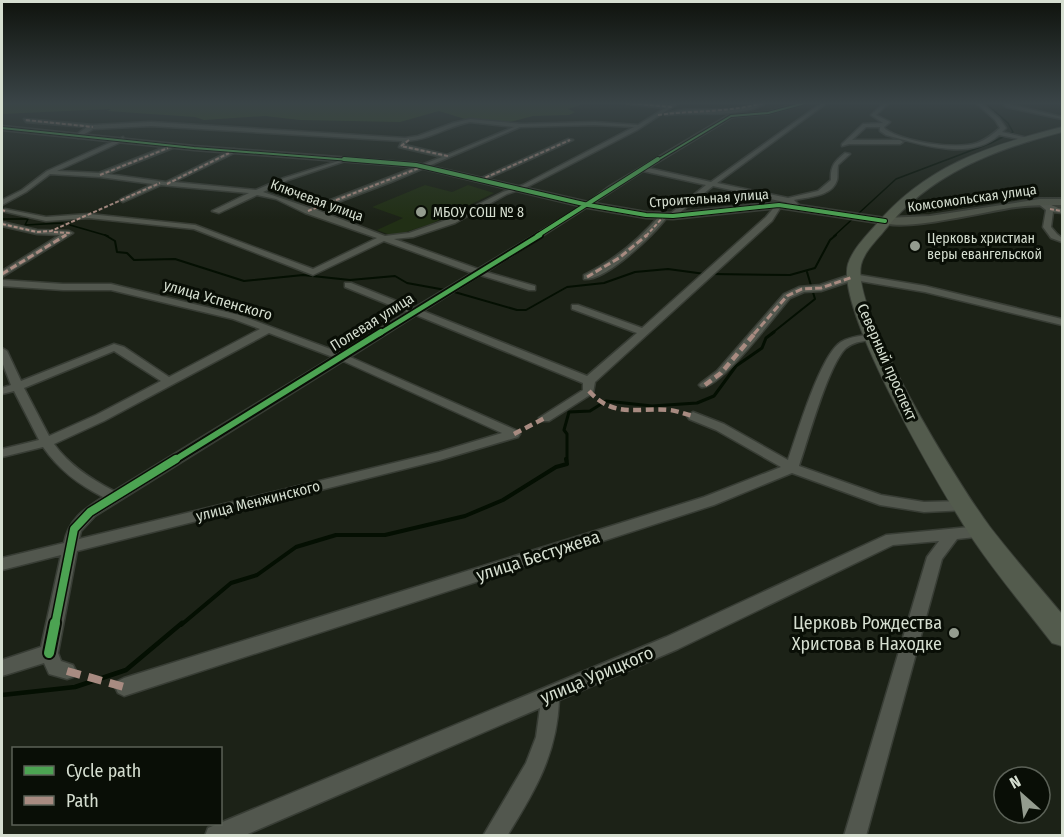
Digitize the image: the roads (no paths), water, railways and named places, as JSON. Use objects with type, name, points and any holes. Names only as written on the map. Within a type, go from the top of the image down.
[{"type":"main road","points":[[853,278],[858,256],[885,221],[926,181],[942,171],[1021,141]]},
{"type":"main road","name":"Комсомольская улица","points":[[885,221],[921,222],[1038,201],[1062,202]]},
{"type":"main road","points":[[900,206],[914,215],[942,218]]},
{"type":"main road","name":"Северный проспект","points":[[853,278],[859,303],[873,337],[919,433],[980,532],[1062,634]]},
{"type":"street","points":[[3,207],[50,172],[118,141]]},
{"type":"street","name":"Строительная улица","points":[[138,141],[173,146],[422,166],[633,214],[668,216],[794,203],[863,219],[885,221]]},
{"type":"street","points":[[408,141],[401,146],[448,156]]},
{"type":"street","points":[[308,211],[484,141]]},
{"type":"street","points":[[480,180],[568,141]]},
{"type":"street","points":[[3,207],[46,219],[89,216],[195,227],[313,272],[381,239],[410,235],[430,229],[519,189],[610,141]]},
{"type":"street","name":"Полевая улица","points":[[50,653],[74,529],[90,512],[689,141]]},
{"type":"street","points":[[587,277],[601,271],[632,250],[668,216],[772,141]]},
{"type":"street","points":[[847,141],[845,143],[915,141]]},
{"type":"street","points":[[917,141],[963,149],[985,141]]},
{"type":"street","points":[[100,175],[173,146]]},
{"type":"street","points":[[123,200],[234,151]]},
{"type":"street","points":[[642,169],[714,183],[794,203],[795,197],[818,195],[827,189],[834,180],[832,171],[834,164],[847,154]]},
{"type":"street","points":[[216,211],[286,179],[346,159]]},
{"type":"street","name":"Ключевая улица","points":[[50,172],[100,175],[255,192],[278,198],[381,239],[532,288]]},
{"type":"street","points":[[1038,201],[1050,209],[1062,211]]},
{"type":"street","points":[[545,418],[589,386],[644,332],[777,211],[778,205]]},
{"type":"street","points":[[1050,209],[1047,227],[1054,236],[1061,240]]},
{"type":"street","points":[[2,224],[37,232],[69,233],[2,274]]},
{"type":"street","points":[[705,385],[721,373],[787,296],[853,278],[925,289],[1062,322]]},
{"type":"street","name":"улица Успенского","points":[[2,283],[111,287],[236,317],[340,356],[514,434]]},
{"type":"street","points":[[348,285],[589,386]]},
{"type":"street","points":[[576,307],[644,332]]},
{"type":"street","points":[[2,453],[47,441],[100,418],[268,329]]},
{"type":"street","points":[[792,468],[828,370],[841,347],[850,342],[873,337]]},
{"type":"street","points":[[2,390],[17,387],[114,348],[120,349],[169,382]]},
{"type":"street","points":[[2,351],[17,387],[56,456],[89,484],[114,497]]},
{"type":"street","points":[[693,416],[720,428],[792,468],[880,500],[924,507],[963,506]]},
{"type":"street","name":"улица Менжинского","points":[[2,564],[485,444],[514,434]]},
{"type":"street","name":"улица Бестужева","points":[[124,687],[709,501],[792,468]]},
{"type":"street","name":"улица Урицкого","points":[[216,836],[672,644],[891,539],[980,532]]},
{"type":"street","points":[[855,836],[935,557],[953,534]]},
{"type":"street","points":[[2,668],[50,653],[55,668],[67,671]]},
{"type":"street","points":[[494,836],[535,772],[545,744],[550,720],[550,696]]},
{"type":"waterway","points":[[834,236],[896,179],[995,141]]},
{"type":"waterway","points":[[2,219],[28,219],[25,225],[63,223]]},
{"type":"waterway","points":[[70,225],[105,235]]},
{"type":"waterway","points":[[105,235],[115,241],[117,252],[127,253],[134,260],[175,259],[244,281],[303,275],[350,280],[395,276],[407,283],[451,291],[517,310],[526,310],[567,287],[604,283],[635,272],[668,269],[705,274]]},
{"type":"waterway","points":[[712,274],[790,275],[815,268],[830,240],[836,235]]},
{"type":"waterway","points":[[771,334],[815,299],[807,272]]},
{"type":"waterway","points":[[567,461],[567,434],[564,430],[569,412],[590,411],[606,401],[652,406],[697,403],[714,396],[736,366],[762,348],[766,338],[774,332]]},
{"type":"waterway","points":[[181,625],[231,583],[257,575],[296,547],[336,535],[385,535],[465,516],[503,500],[556,467],[567,464],[566,459]]},
{"type":"waterway","points":[[2,695],[75,687],[126,670],[182,623]]},
{"type":"place","name":"МБОУ СОШ № 8","points":[[421,212]]},
{"type":"place","name":"Церковь христиан веры евангельской","points":[[915,246]]},
{"type":"place","name":"Церковь Рождества Христова в Находке","points":[[954,633]]}]
